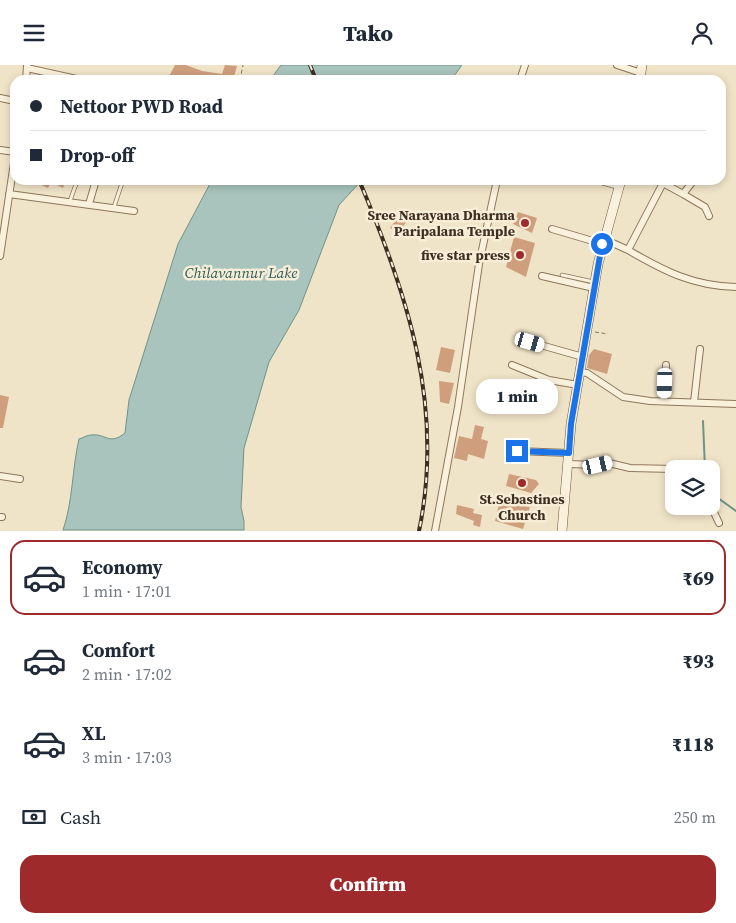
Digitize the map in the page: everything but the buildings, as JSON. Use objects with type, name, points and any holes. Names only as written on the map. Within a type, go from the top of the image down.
[{"type":"street","points":[[617,65],[641,73]]},
{"type":"street","points":[[27,67],[60,75]]},
{"type":"street","points":[[0,256],[11,185]]},
{"type":"street","points":[[89,204],[95,185]]},
{"type":"street","points":[[435,531],[458,407],[479,264],[496,185]]},
{"type":"street","points":[[562,531],[569,453],[582,357],[603,242],[619,185]]},
{"type":"street","points":[[628,250],[662,185]]},
{"type":"street","points":[[670,185],[705,207],[709,216]]},
{"type":"street","points":[[683,194],[690,185]]},
{"type":"street","points":[[10,194],[134,211]]},
{"type":"street","points":[[552,229],[628,250],[671,275],[722,287],[736,287]]},
{"type":"street","points":[[542,276],[594,285]]},
{"type":"street","points":[[530,342],[582,357]]},
{"type":"street","points":[[694,402],[700,349]]},
{"type":"street","points":[[512,365],[549,380],[578,385]]},
{"type":"street","points":[[664,401],[666,365]]},
{"type":"street","points":[[580,372],[587,373],[623,397],[736,404]]},
{"type":"street","points":[[517,451],[569,453]]},
{"type":"street","points":[[568,464],[598,465],[609,463],[630,468],[665,469]]},
{"type":"street","points":[[0,477],[20,479]]},
{"type":"street","points":[[715,515],[719,523]]},
{"type":"lane","points":[[70,202],[76,185]]},
{"type":"lane","points":[[114,208],[121,185]]},
{"type":"lane","points":[[562,275],[594,285]]},
{"type":"path","points":[[587,330],[608,334]]},
{"type":"water","points":[[281,65],[462,65],[455,75],[274,75]]},
{"type":"water","name":"Chilavannur Lake","points":[[209,185],[357,185],[339,205],[299,310],[269,362],[244,448],[241,507],[244,530],[63,530],[69,508],[79,439],[88,435],[96,435],[115,439],[125,433],[129,400],[178,244]]},
{"type":"waterway","points":[[703,421],[705,460]]},
{"type":"waterway","points":[[720,499],[736,511]]},
{"type":"railway","points":[[310,65],[314,75]]},
{"type":"railway","points":[[361,185],[392,265],[417,351],[424,395],[427,439],[426,485],[419,531]]},
{"type":"place","name":"Sree Narayana Dharma Paripalana Temple","points":[[525,223]]},
{"type":"place","name":"five star press","points":[[520,255]]},
{"type":"place","name":"St.Sebastines Church","points":[[522,483]]},
{"type":"route","points":[[517,451],[569,453],[571,424],[602,244]]}]
